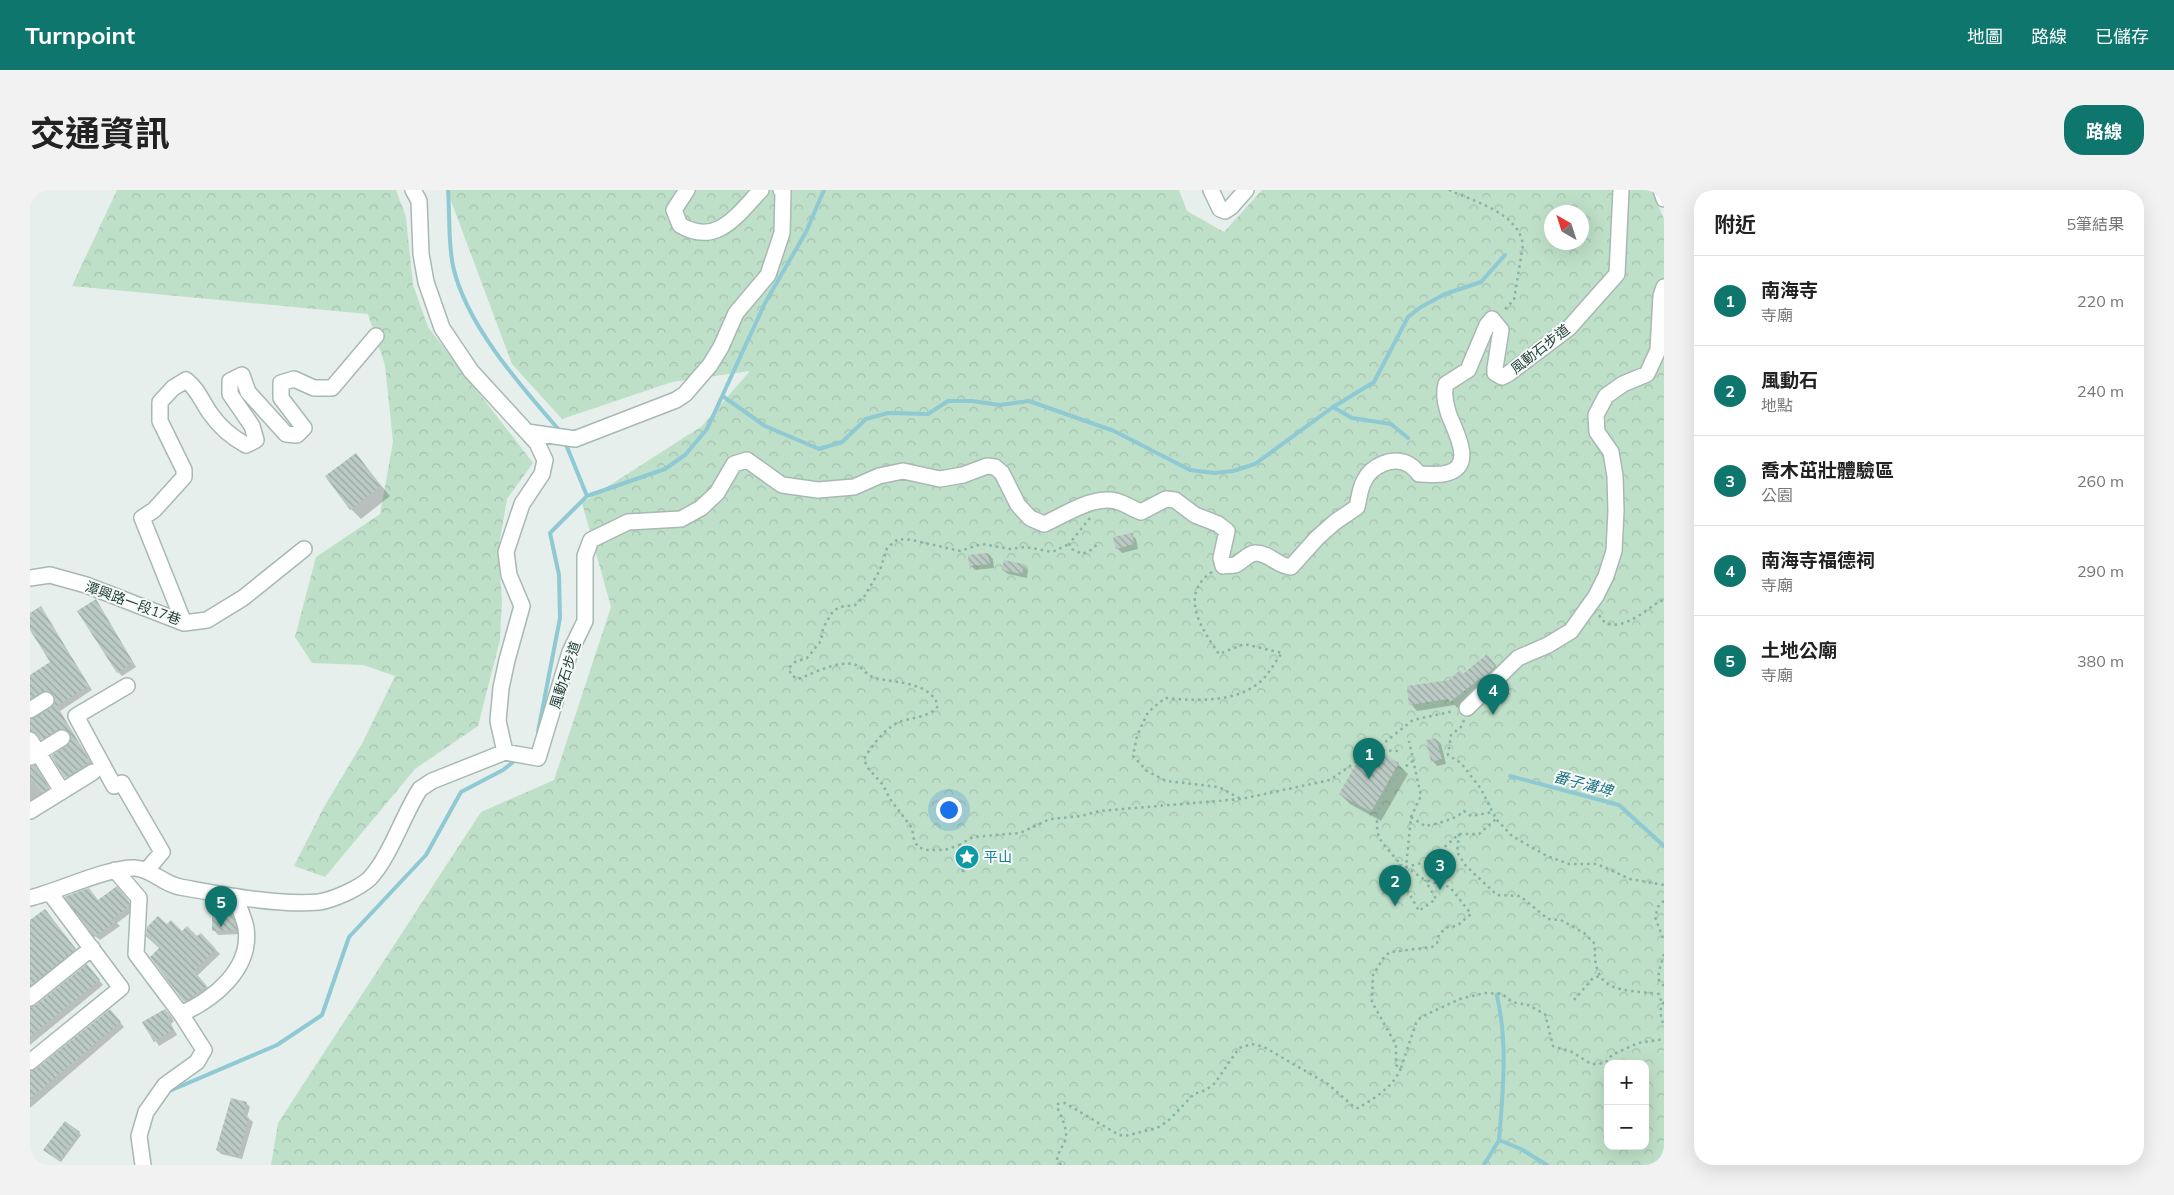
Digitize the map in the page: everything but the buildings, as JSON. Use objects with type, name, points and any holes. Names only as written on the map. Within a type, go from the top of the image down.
[{"type":"street","points":[[30,898],[50,893],[114,870],[134,868],[147,870],[170,885],[282,902],[320,902],[354,890],[369,879],[380,865],[420,789],[432,781],[505,752],[498,721],[501,688],[522,606],[510,575],[506,552],[522,504],[542,474],[545,460],[537,443],[470,371],[442,328],[426,282],[421,254],[419,201],[413,190]]},
{"type":"street","points":[[687,190],[674,210],[680,226],[692,232],[716,232],[728,224],[761,190]]},
{"type":"street","points":[[527,432],[573,439],[676,400],[684,394],[710,365],[721,347],[736,313],[768,275],[782,233],[783,192],[781,190]]},
{"type":"street","points":[[1211,190],[1220,209],[1225,210],[1231,207],[1246,190]]},
{"type":"street","name":"風動石步道","points":[[1492,319],[1501,330],[1495,373],[1502,376],[1508,374],[1570,328],[1617,274],[1621,190]]},
{"type":"street","points":[[1661,190],[1664,199]]},
{"type":"street","points":[[1467,708],[1518,658],[1548,645],[1571,631],[1596,596],[1606,576],[1614,551],[1615,476],[1611,452],[1597,432],[1596,416],[1606,396],[1623,384],[1647,374],[1658,350],[1661,296],[1664,287]]},
{"type":"street","points":[[1223,566],[1234,565],[1252,553],[1273,558],[1282,566],[1290,567],[1317,538],[1335,522],[1357,507],[1364,480],[1373,469],[1381,464],[1400,461],[1410,464],[1419,474],[1444,474],[1453,470],[1462,460],[1462,452],[1461,443],[1449,414],[1444,393],[1446,384],[1468,370],[1487,325],[1492,319]]},
{"type":"street","points":[[184,623],[142,518],[154,510],[184,477],[184,470],[160,420],[160,402],[173,388],[186,380],[194,386],[210,414],[234,438],[246,445],[256,440],[252,426],[230,394],[230,381],[242,375],[248,392],[286,434],[297,435],[304,428],[281,398],[282,383],[294,378],[314,388],[332,388],[376,336]]},
{"type":"street","name":"風動石步道","points":[[505,752],[538,758],[570,652],[585,621],[585,556],[591,540],[628,522],[681,519],[701,508],[717,493],[734,464],[746,460],[782,485],[818,490],[854,487],[879,476],[903,471],[940,479],[963,475],[987,466],[995,467],[1002,473],[1018,505],[1030,518],[1044,524],[1082,505],[1106,500],[1116,501],[1141,512],[1166,499],[1175,500],[1195,515],[1218,524],[1227,531],[1222,558],[1223,566]]},
{"type":"street","name":"潭興路一段17巷","points":[[30,578],[50,575],[86,584],[184,623],[207,620],[243,598],[304,548]]},
{"type":"street","points":[[128,686],[76,716],[114,786],[122,783],[162,852],[147,870]]},
{"type":"street","points":[[30,710],[46,700]]},
{"type":"street","points":[[34,756],[62,738]]},
{"type":"street","points":[[30,740],[34,756],[62,791]]},
{"type":"street","points":[[30,811],[93,772]]},
{"type":"street","points":[[114,870],[139,898],[136,954],[181,1014],[204,1050],[197,1062],[165,1085],[146,1112],[140,1136],[143,1165]]},
{"type":"street","points":[[30,1062],[121,988],[50,893]]},
{"type":"street","points":[[181,1014],[214,996],[231,977],[245,952],[246,928],[239,906]]},
{"type":"street","points":[[30,998],[92,948]]},
{"type":"path","points":[[1450,190],[1504,215],[1522,237],[1523,245],[1514,300],[1509,308],[1492,319]]},
{"type":"path","points":[[1106,500],[1078,530],[1069,544],[1052,552],[1026,547],[1010,549],[982,544],[960,550],[898,539],[887,548],[880,570],[864,598],[855,605],[840,607],[833,611],[823,628],[821,642],[807,658],[795,662],[789,668],[791,675],[798,679],[842,664],[859,665],[873,677],[916,685],[936,700],[938,706],[930,714],[897,723],[882,736],[864,759],[867,767],[883,785],[890,799],[912,828],[914,840],[918,847],[926,850],[945,850],[973,838],[1020,833],[1050,819],[1081,816],[1099,810],[1241,799],[1330,780],[1357,761]]},
{"type":"path","points":[[1069,544],[1072,549],[1082,554],[1099,544]]},
{"type":"path","points":[[1223,566],[1205,577],[1196,594],[1195,614],[1204,634],[1220,654],[1244,644],[1282,654],[1261,682],[1244,691],[1221,698],[1186,700],[1165,698],[1148,712],[1137,736],[1133,756],[1147,771],[1166,781],[1219,787],[1241,799]]},
{"type":"path","points":[[1599,609],[1602,620],[1615,625],[1625,624],[1660,600],[1664,601]]},
{"type":"path","points":[[1399,750],[1375,750],[1413,720],[1467,708],[1462,726],[1451,735],[1448,755],[1461,763],[1482,789],[1496,819],[1512,836],[1546,856],[1569,864],[1597,864],[1630,878],[1664,885]]},
{"type":"path","points":[[1401,881],[1406,867],[1411,817],[1421,796],[1409,741]]},
{"type":"path","points":[[1414,760],[1402,768],[1388,789],[1376,813],[1379,837],[1401,865],[1395,868],[1419,911],[1436,899],[1425,880]]},
{"type":"path","points":[[1411,817],[1425,826],[1439,824],[1447,818],[1457,818],[1464,811],[1471,816],[1493,812]]},
{"type":"path","points":[[1406,867],[1429,861],[1459,834],[1479,834],[1496,819]]},
{"type":"path","points":[[1459,834],[1458,852],[1466,866],[1497,895],[1520,896],[1548,919],[1562,920],[1584,933],[1595,944],[1594,959],[1597,974],[1615,990],[1659,994],[1663,1003],[1661,1018],[1664,1026]]},
{"type":"path","points":[[959,845],[963,872]]},
{"type":"path","points":[[1401,1068],[1396,1065],[1396,1045],[1372,1002],[1373,972],[1390,952],[1432,947],[1437,943],[1439,934],[1448,927],[1457,926],[1471,914],[1450,887],[1425,880],[1406,867]]},
{"type":"path","points":[[1664,901],[1659,905],[1655,917],[1664,941]]},
{"type":"path","points":[[1664,954],[1658,971],[1658,979],[1664,986]]},
{"type":"path","points":[[1574,1000],[1593,978],[1600,976]]},
{"type":"path","points":[[1061,1165],[1057,1160],[1059,1151],[1066,1139],[1064,1122],[1057,1106],[1058,1104],[1065,1103],[1119,1135],[1125,1136],[1156,1128],[1168,1121],[1194,1094],[1206,1090],[1215,1084],[1239,1048],[1252,1044],[1264,1047],[1320,1079],[1351,1105],[1358,1108],[1393,1082],[1401,1068],[1416,1024],[1421,1017],[1460,999],[1485,993],[1502,994],[1512,1002],[1528,1005],[1545,1014],[1553,1046],[1572,1052],[1591,1064],[1600,1064],[1607,1061],[1612,1055],[1638,1043],[1664,1039]]},
{"type":"green space","points":[[117,190],[396,190],[406,217],[413,285],[428,327],[533,463],[507,499],[498,551],[502,600],[500,640],[478,726],[415,769],[325,877],[294,866],[324,807],[363,742],[395,676],[363,665],[312,663],[295,637],[316,557],[380,514],[393,442],[385,365],[368,314],[72,286]]},
{"type":"green space","points":[[447,190],[1179,190],[1187,211],[1224,232],[1262,190],[1652,190],[1664,219],[1664,1165],[271,1165],[278,1123],[481,812],[554,780],[611,607],[582,503],[702,426],[750,371],[672,382],[562,419],[512,364]]},
{"type":"waterway","points":[[448,190],[451,257],[460,288],[470,310],[482,332],[512,375],[560,431]]},
{"type":"waterway","points":[[538,732],[560,618],[559,575],[550,533],[587,496],[665,469],[685,455],[707,429],[765,303],[806,232],[824,190]]},
{"type":"waterway","points":[[724,397],[765,426],[819,449],[842,442],[866,419],[888,413],[928,414],[948,401],[972,401],[1000,405],[1029,401],[1114,431],[1190,470],[1214,473],[1233,471],[1255,464],[1333,407],[1374,382],[1408,317],[1421,307],[1445,294],[1481,282],[1505,255]]},
{"type":"waterway","points":[[1333,407],[1352,418],[1391,424],[1408,438]]},
{"type":"waterway","points":[[565,442],[587,496]]},
{"type":"waterway","points":[[167,1092],[277,1045],[322,1015],[349,937],[426,855],[461,792],[503,770],[517,759]]},
{"type":"waterway","name":"番子溝埤","points":[[1510,776],[1619,805],[1664,846]]},
{"type":"waterway","points":[[1497,996],[1504,1050],[1499,1140]]},
{"type":"waterway","name":"番子溝埤","points":[[1484,1165],[1499,1140],[1521,1149],[1547,1165]]},
{"type":"waterway","name":"番子溝埤","points":[[1658,1165],[1664,1163]]},
{"type":"place","name":"南海寺福德祠","points":[[1493,715]]},
{"type":"place","name":"南海寺","points":[[1369,779]]},
{"type":"place","name":"平山","points":[[967,857]]},
{"type":"place","name":"喬木茁壯體驗區","points":[[1440,890]]},
{"type":"place","name":"風動石","points":[[1395,906]]},
{"type":"place","name":"土地公廟","points":[[221,927]]}]
